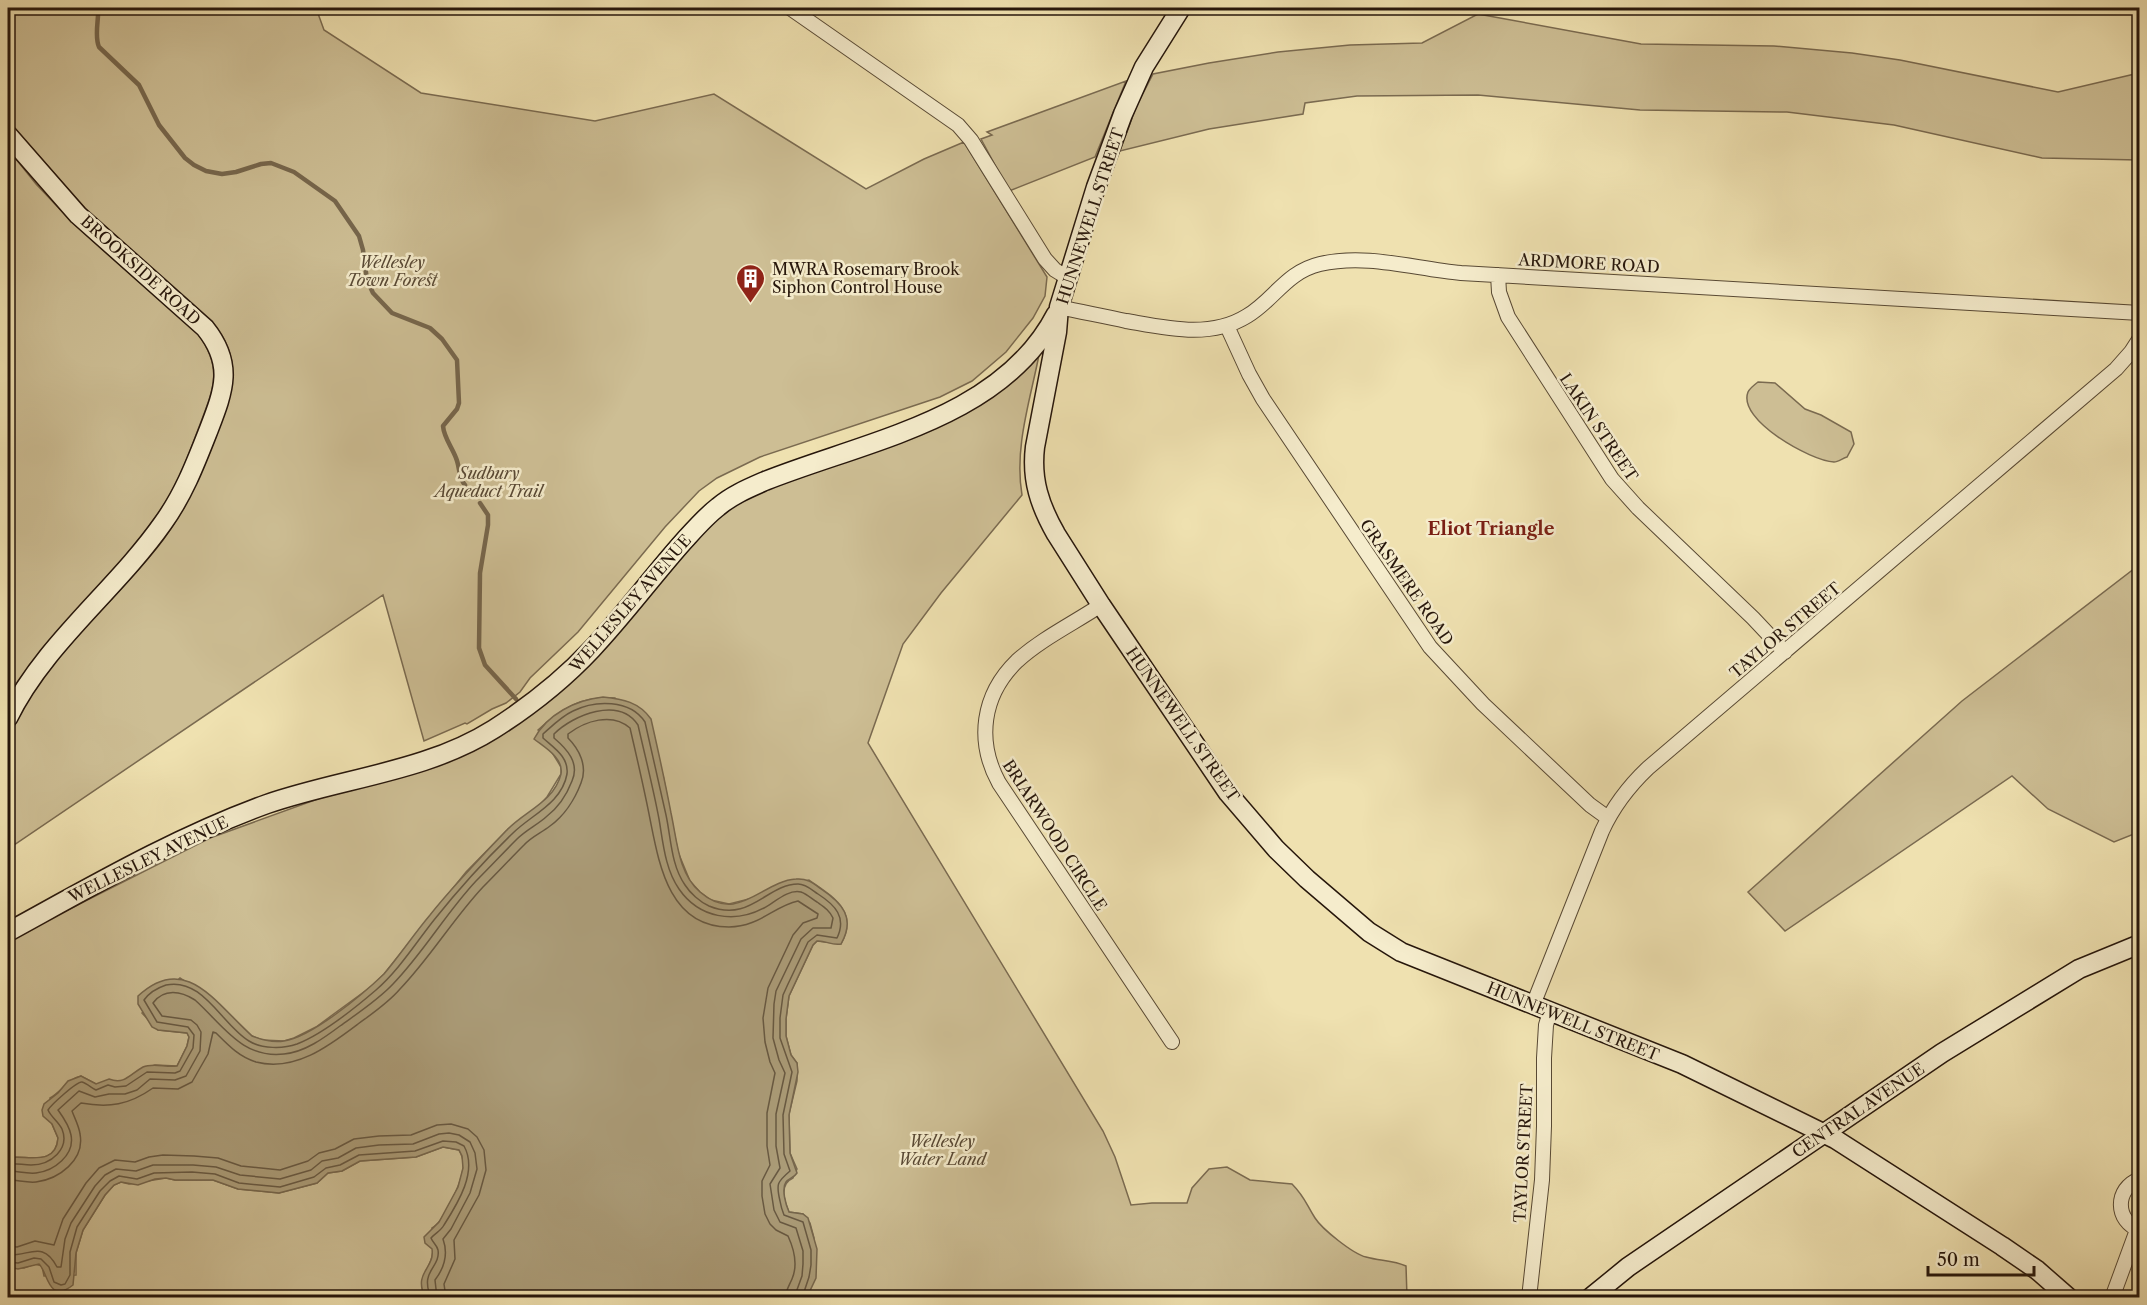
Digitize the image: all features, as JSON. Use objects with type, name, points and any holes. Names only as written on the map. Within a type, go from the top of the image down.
[{"type":"main road","name":"HUNNEWELL STREET","points":[[1181,8],[1148,60],[1123,114],[1096,187],[1059,307],[1057,334],[1035,447],[1034,476],[1037,494],[1045,513],[1101,604],[1228,794],[1276,849],[1306,879],[1369,932],[1401,952],[1682,1064],[1853,1149],[2037,1270],[2069,1298]]},
{"type":"main road","name":"BROOKSIDE ROAD","points":[[8,135],[78,215],[205,328],[218,347],[225,376],[219,402],[197,459],[172,509],[145,547],[47,659],[20,696],[8,718]]},
{"type":"main road","name":"WELLESLEY AVENUE","points":[[8,932],[206,828],[270,803],[446,753],[492,730],[546,694],[592,650],[673,554],[717,507],[742,491],[765,481],[923,424],[981,395],[1026,358],[1046,331],[1059,307]]},
{"type":"main road","name":"CENTRAL AVENUE","points":[[1590,1298],[1628,1267],[1942,1053],[2069,975],[2139,944]]},
{"type":"street","points":[[790,8],[958,125],[971,140],[1045,259],[1055,270],[1068,278]]},
{"type":"street","name":"ARDMORE ROAD","points":[[1059,307],[1172,329],[1206,330],[1227,326],[1256,310],[1288,279],[1319,264],[1365,260],[1436,271],[2139,313]]},
{"type":"street","name":"LAKIN STREET","points":[[1498,275],[1499,292],[1508,317],[1612,479],[1638,508],[1753,618],[1785,652]]},
{"type":"street","name":"GRASMERE ROAD","points":[[1227,326],[1263,399],[1430,647],[1483,705],[1590,805],[1608,818]]},
{"type":"street","name":"TAYLOR STREET","points":[[1529,1298],[1542,1180],[1546,1025],[1542,1008],[1608,818],[1623,794],[1639,777],[2116,369],[2131,352],[2139,338]]},
{"type":"street","name":"BRIARWOOD CIRCLE","points":[[1101,604],[1019,660],[1002,680],[993,696],[987,716],[986,755],[999,783],[1172,1042]]},
{"type":"street","points":[[2112,1298],[2138,1230],[2128,1224],[2122,1216],[2121,1196],[2126,1187],[2139,1179]]},
{"type":"green space","name":"Wellesley Town Forest","points":[[8,8],[316,8],[324,30],[421,93],[595,121],[714,94],[866,189],[924,159],[964,142],[1047,277],[1045,296],[1033,318],[1006,352],[972,381],[940,397],[760,457],[717,478],[699,491],[665,527],[578,632],[530,678],[520,692],[506,703],[467,724],[424,741],[383,595],[8,849],[7,753],[15,723],[29,698],[64,651],[145,563],[172,527],[194,487],[224,416],[233,374],[228,348],[212,321],[85,208],[8,121]]},
{"type":"green space","points":[[1478,14],[1641,44],[1774,46],[1852,53],[1900,60],[2058,92],[2139,73],[2139,160],[2042,158],[1894,125],[1787,112],[1640,110],[1478,95],[1357,96],[1305,103],[1303,114],[1209,129],[1120,151],[1136,107],[1153,74],[1278,52],[1350,45],[1422,43]]},
{"type":"green space","points":[[1126,81],[1095,157],[1009,191],[981,139],[992,135],[987,132]]},
{"type":"green space","points":[[8,149],[36,184],[72,222],[198,334],[211,358],[214,380],[187,458],[163,506],[126,555],[44,648],[8,698]]},
{"type":"green space","name":"Wellesley Water Land","points":[[1039,355],[1021,442],[1022,495],[941,593],[903,644],[868,743],[1103,1131],[1115,1157],[1131,1205],[1187,1203],[1192,1188],[1209,1169],[1227,1167],[1250,1180],[1292,1184],[1319,1223],[1346,1246],[1366,1257],[1406,1266],[1407,1297],[806,1297],[814,1238],[810,1223],[803,1214],[789,1212],[784,1193],[786,1184],[793,1178],[797,1169],[790,1153],[789,1114],[797,1081],[797,1063],[791,1055],[786,1036],[786,1019],[789,996],[813,945],[817,941],[841,944],[846,932],[845,914],[834,899],[809,880],[772,887],[757,897],[729,904],[711,900],[700,892],[690,881],[678,852],[663,775],[615,698],[582,701],[556,715],[538,730],[561,767],[561,774],[547,797],[537,808],[508,829],[466,872],[372,986],[316,1027],[284,1041],[262,1040],[252,1036],[218,1003],[180,978],[142,1013],[158,1030],[187,1033],[189,1037],[187,1046],[177,1066],[155,1065],[138,1071],[123,1081],[96,1084],[81,1076],[72,1080],[50,1098],[52,1124],[58,1138],[52,1153],[38,1158],[8,1158],[8,940],[210,838],[337,792],[525,711],[714,508],[1011,380]]},
{"type":"green space","points":[[1758,382],[1775,383],[1805,409],[1851,432],[1854,444],[1847,457],[1836,462],[1809,455],[1764,426],[1754,415],[1748,403],[1748,392]]},
{"type":"green space","points":[[2139,565],[2139,832],[2114,842],[2048,809],[2012,776],[1785,931],[1748,892],[1962,701]]},
{"type":"green space","points":[[443,1147],[459,1150],[463,1169],[451,1202],[442,1218],[432,1228],[433,1254],[422,1282],[425,1297],[8,1297],[8,1267],[24,1268],[35,1264],[42,1266],[44,1276],[76,1275],[76,1253],[83,1230],[105,1195],[114,1185],[121,1182],[129,1184],[166,1178],[213,1180],[238,1189],[279,1193],[317,1183],[328,1173],[342,1171],[360,1161],[416,1157]]},
{"type":"water","points":[[603,697],[630,702],[651,719],[679,856],[687,875],[700,892],[714,901],[726,904],[738,903],[784,881],[803,879],[829,894],[841,906],[847,919],[841,944],[817,941],[813,945],[789,996],[786,1019],[786,1036],[791,1055],[797,1063],[798,1072],[789,1115],[790,1153],[797,1173],[786,1182],[784,1193],[789,1212],[803,1214],[808,1218],[817,1249],[816,1278],[807,1297],[425,1297],[421,1282],[432,1256],[432,1249],[425,1243],[424,1237],[439,1222],[458,1187],[463,1168],[459,1150],[443,1147],[416,1157],[360,1161],[342,1171],[328,1173],[317,1183],[279,1193],[238,1189],[213,1180],[166,1178],[138,1185],[121,1182],[114,1185],[105,1195],[83,1230],[76,1253],[73,1285],[65,1290],[54,1289],[39,1264],[18,1269],[8,1267],[8,1158],[38,1158],[52,1153],[56,1147],[58,1138],[52,1124],[43,1116],[44,1104],[68,1081],[81,1076],[96,1084],[109,1079],[123,1080],[147,1066],[177,1066],[187,1046],[189,1037],[187,1033],[158,1030],[152,1027],[138,1004],[138,996],[155,984],[171,979],[186,981],[213,998],[252,1036],[263,1040],[284,1041],[295,1038],[322,1023],[351,1003],[384,974],[424,922],[468,871],[514,823],[552,792],[561,774],[561,768],[556,758],[534,739],[546,722],[573,705]]},
{"type":"waterway","points":[[98,8],[99,47],[139,85],[159,125],[185,158],[206,171],[222,174],[271,163],[294,172],[335,201],[359,236],[367,280],[373,293],[392,313],[430,328],[442,339],[457,360],[459,403],[443,426],[465,485]]},
{"type":"waterway","points":[[480,503],[488,515],[488,525],[480,573],[479,648],[485,665],[516,699]]},
{"type":"place","name":"MWRA Rosemary Brook Siphon Control House","points":[[751,304]]},
{"type":"district","name":"Eliot Triangle","points":[[1491,529]]},
{"type":"park label","name":"Sudbury Aqueduct Trail","points":[[489,482]]}]
